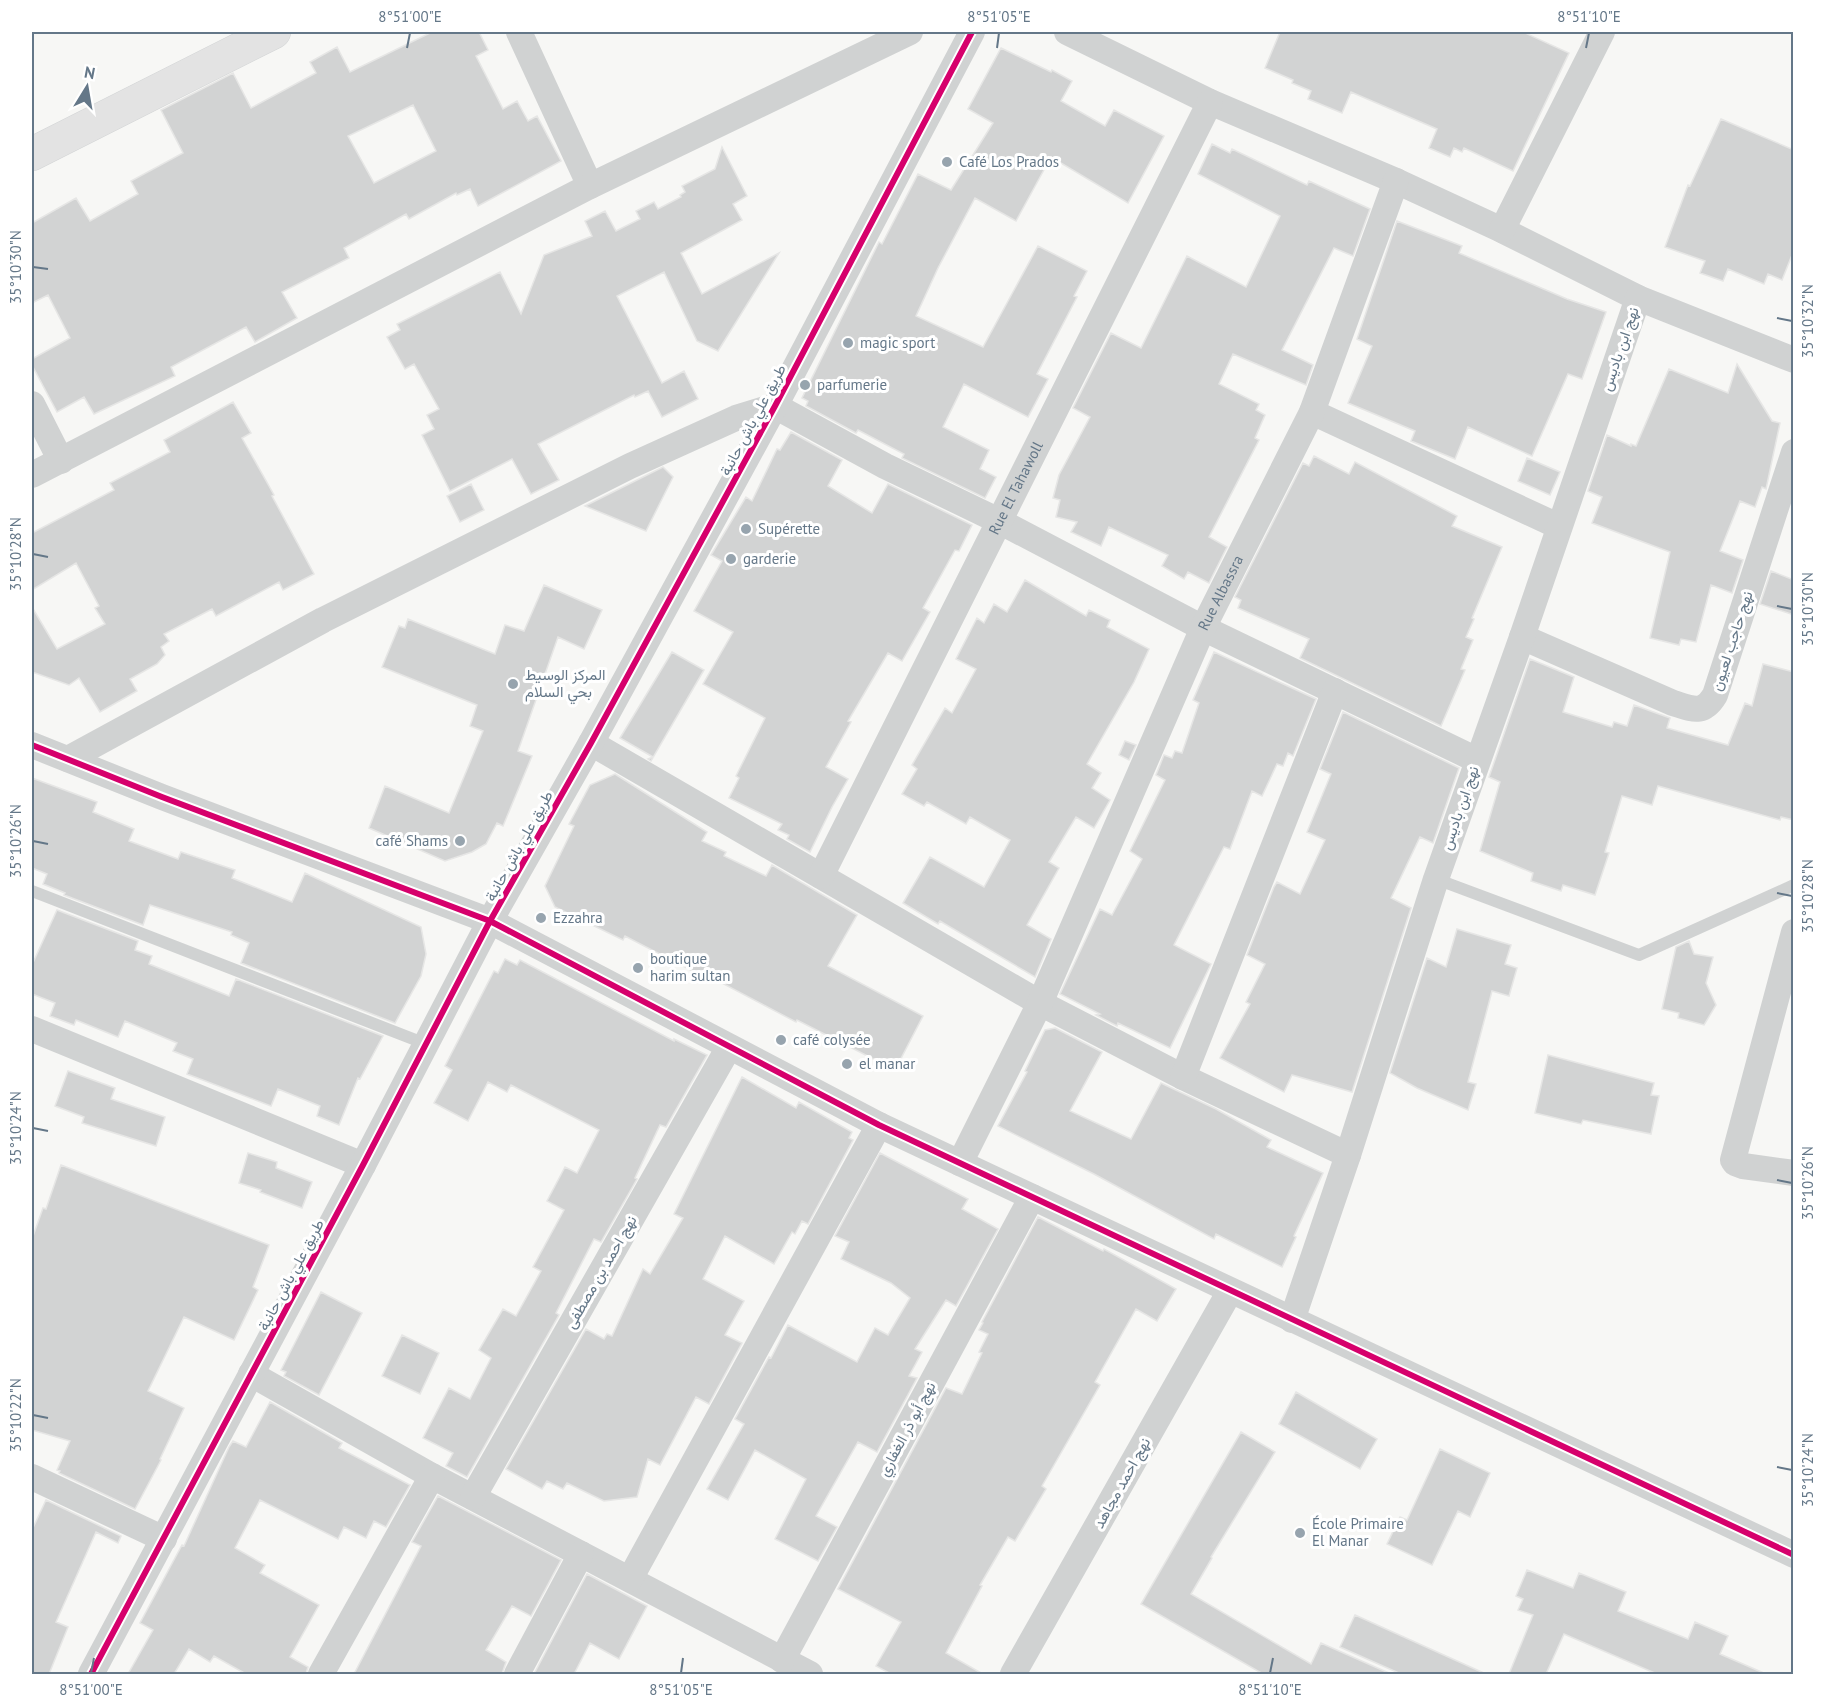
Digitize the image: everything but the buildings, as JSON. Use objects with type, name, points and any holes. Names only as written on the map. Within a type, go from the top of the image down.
[{"type":"street","points":[[32,154],[274,32]]},
{"type":"street","points":[[519,32],[590,186]]},
{"type":"street","points":[[32,475],[590,186],[910,32]]},
{"type":"street","name":"طريق علي باش حانبة","points":[[91,1674],[363,1165],[490,921],[591,743],[775,406],[972,32]]},
{"type":"street","points":[[1067,32],[1210,102],[1396,181],[1502,230],[1638,298],[1794,360]]},
{"type":"street","points":[[1502,230],[1602,32]]},
{"type":"street","name":"Rue El Tahawoll","points":[[821,876],[1210,102]]},
{"type":"street","name":"Rue Albassra","points":[[960,1163],[1040,1003],[1203,628],[1312,412],[1396,181]]},
{"type":"street","name":"نهج ابن باديس","points":[[1292,1320],[1476,760],[1522,637],[1558,526],[1638,298]]},
{"type":"street","points":[[32,404],[61,461]]},
{"type":"street","points":[[68,759],[323,620],[630,466],[736,418],[775,406],[885,466],[999,521],[1203,628],[1476,760]]},
{"type":"street","points":[[1312,412],[1558,526]]},
{"type":"street","name":"نهج حاجب لعيون","points":[[1522,637],[1673,703],[1696,710],[1710,704],[1715,695],[1794,452]]},
{"type":"street","points":[[1183,1077],[1335,691]]},
{"type":"street","points":[[591,743],[1040,1003],[1183,1077],[1348,1155]]},
{"type":"street","points":[[32,745],[490,921],[879,1125],[1794,1555]]},
{"type":"street","points":[[1794,932],[1733,1160],[1743,1166],[1794,1173]]},
{"type":"street","points":[[32,1029],[363,1165]]},
{"type":"street","name":"نهج احمد بن مصطفى","points":[[473,1497],[729,1047]]},
{"type":"street","points":[[630,1579],[879,1125]]},
{"type":"street","name":"نهج أبو ذر الغفاري","points":[[783,1660],[1032,1197]]},
{"type":"street","name":"نهج احمد مجاهد","points":[[1013,1674],[1230,1291]]},
{"type":"street","points":[[251,1374],[432,1476],[810,1674]]},
{"type":"street","points":[[321,1674],[432,1476]]},
{"type":"street","points":[[32,1477],[164,1539]]},
{"type":"street","points":[[517,1674],[581,1554]]},
{"type":"lane","points":[[1436,879],[1639,955],[1794,885]]},
{"type":"lane","points":[[32,891],[426,1044]]},
{"type":"cycle path","points":[[91,1674],[363,1165],[490,921],[591,743],[775,406],[972,32]]},
{"type":"cycle path","points":[[32,745],[162,797],[490,921],[879,1125],[1794,1555]]},
{"type":"place","name":"Café Los Prados","points":[[947,162]]},
{"type":"place","name":"magic sport","points":[[848,343]]},
{"type":"place","name":"parfumerie","points":[[805,385]]},
{"type":"place","name":"Supérette","points":[[746,529]]},
{"type":"place","name":"garderie","points":[[731,559]]},
{"type":"place","name":"المركز الوسيط بحي السلام","points":[[513,684]]},
{"type":"place","name":"café Shams","points":[[460,841]]},
{"type":"place","name":"Ezzahra","points":[[541,918]]},
{"type":"place","name":"boutique harim sultan","points":[[638,968]]},
{"type":"place","name":"café colysée","points":[[781,1040]]},
{"type":"place","name":"el manar","points":[[847,1064]]},
{"type":"place","name":"École Primaire El Manar","points":[[1300,1533]]}]
